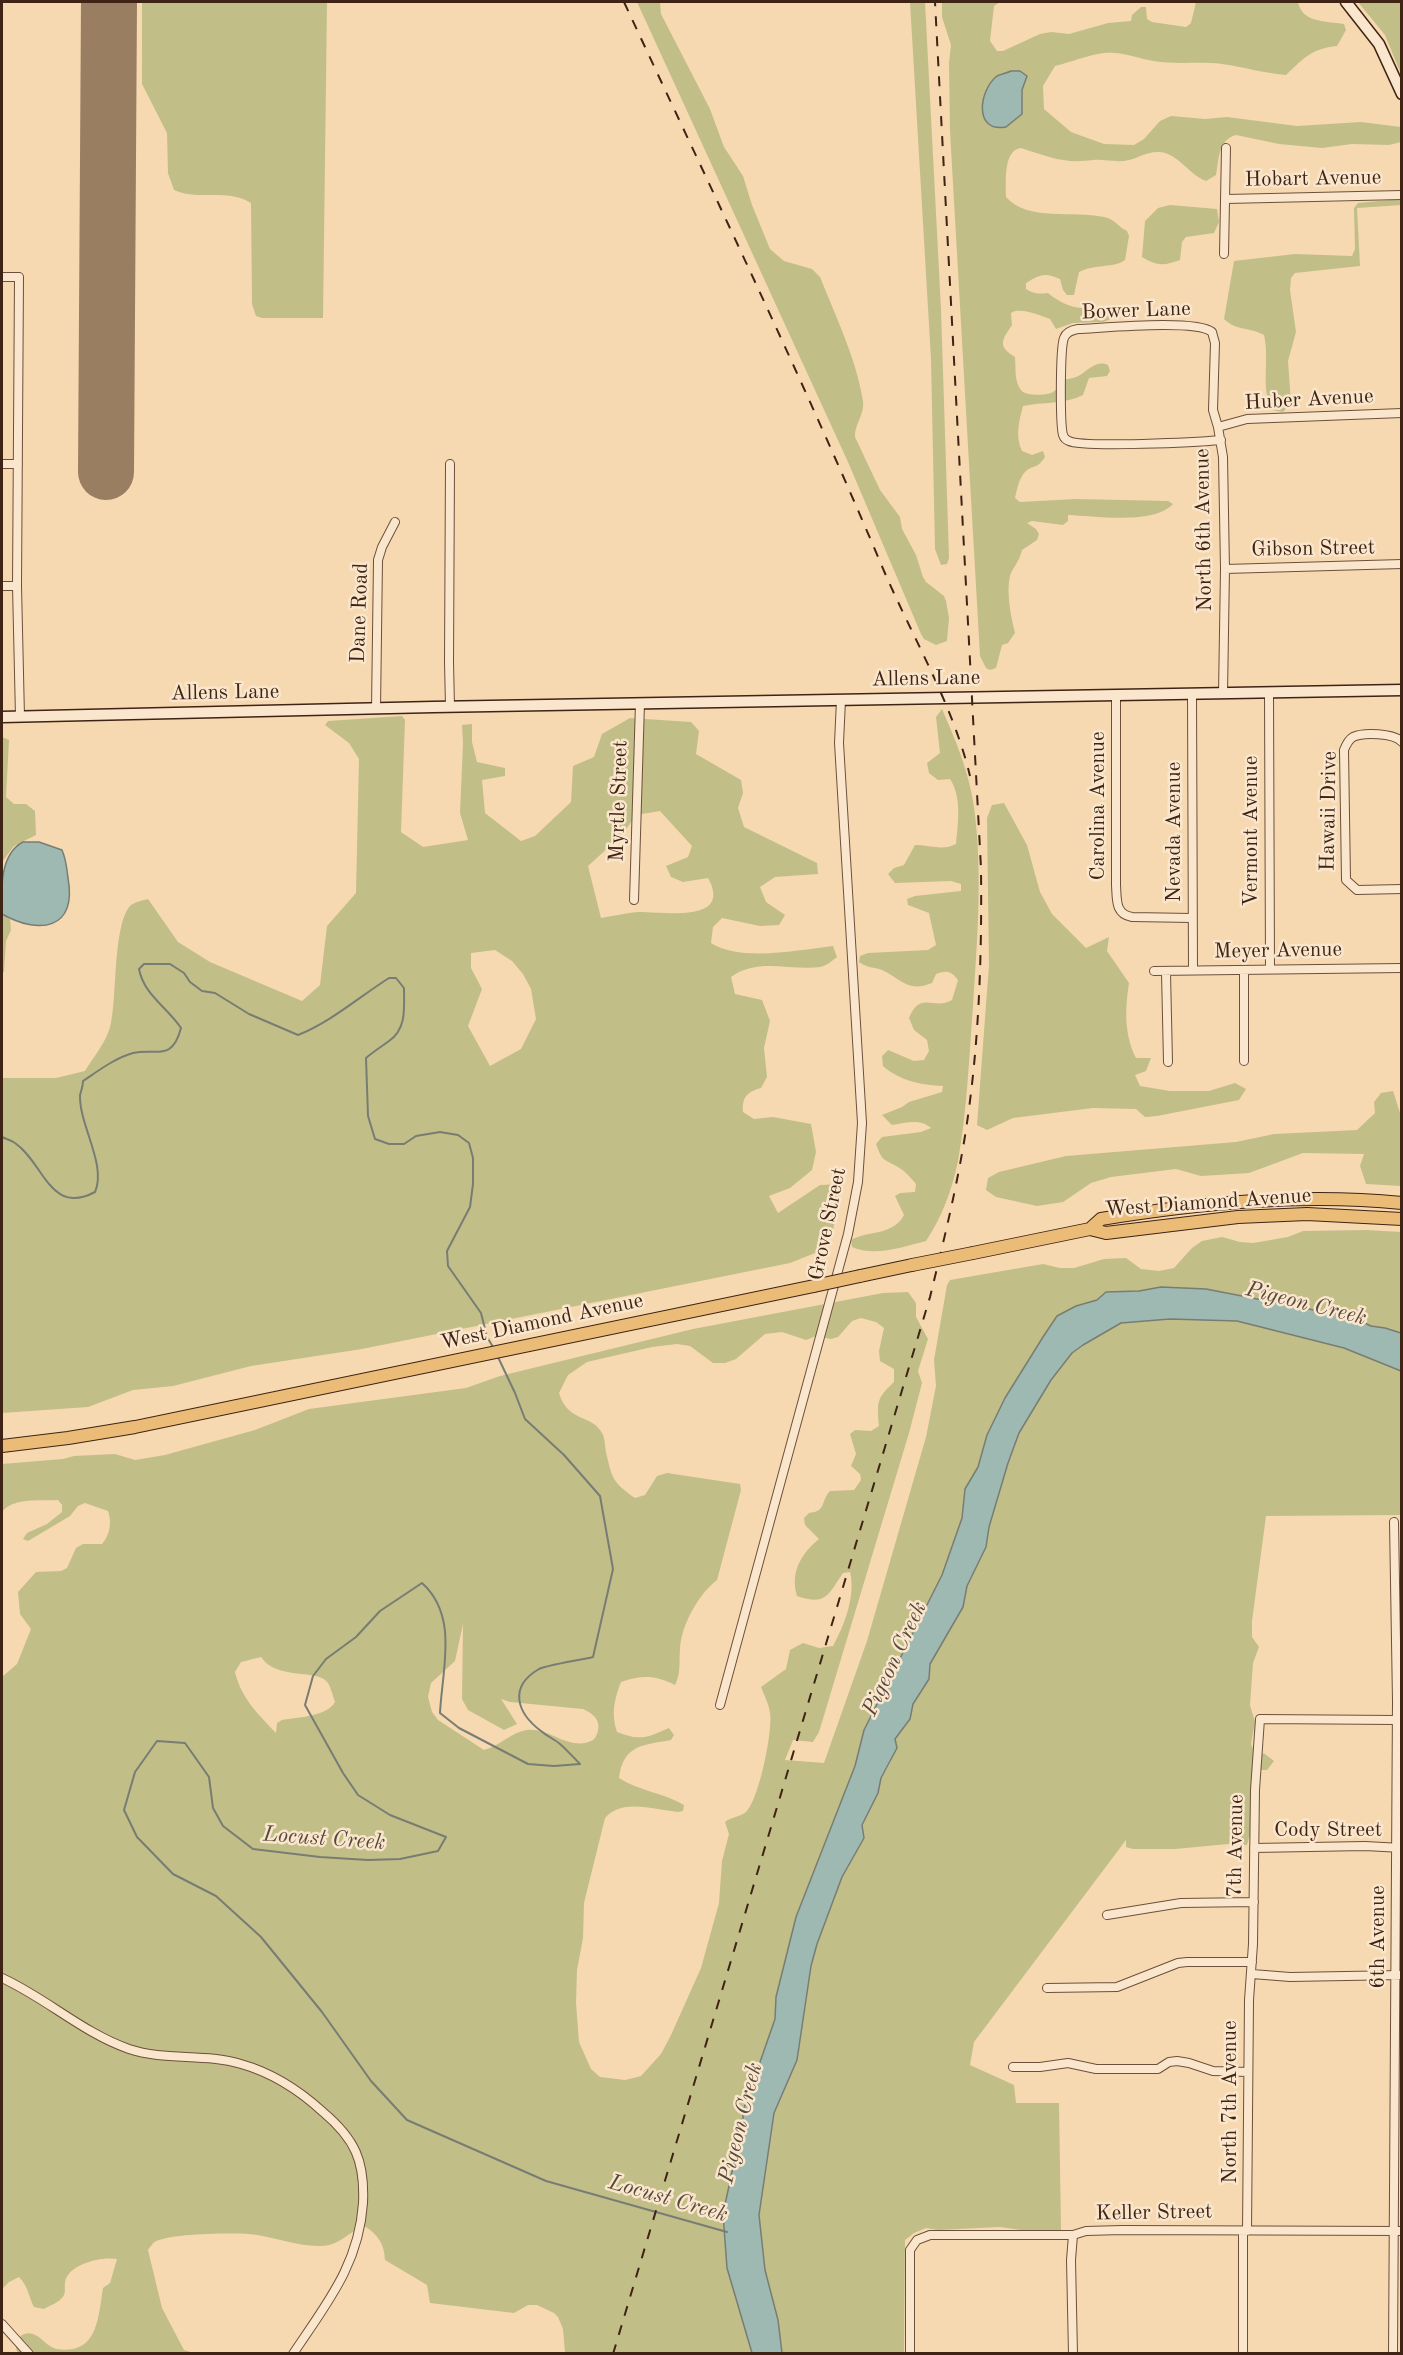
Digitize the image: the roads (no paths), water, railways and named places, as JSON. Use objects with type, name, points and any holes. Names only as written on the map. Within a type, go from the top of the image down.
[{"type":"main road","name":"West Diamond Avenue","points":[[1090,1229],[1101,1219],[1227,1203],[1314,1199],[1401,1203]]},
{"type":"main road","name":"West Diamond Avenue","points":[[2,1446],[102,1433],[1090,1229],[1106,1233],[1238,1216],[1325,1215],[1401,1219]]},
{"type":"street","points":[[1346,2],[1379,44],[1401,94]]},
{"type":"street","points":[[1224,254],[1226,148]]},
{"type":"street","name":"Hobart Avenue","points":[[1226,199],[1401,195]]},
{"type":"street","points":[[2,277],[19,277],[17,586],[20,717]]},
{"type":"street","name":"Bower Lane","points":[[1212,332],[1205,327],[1192,326],[1078,329],[1069,332],[1063,340],[1063,433],[1070,442],[1096,444],[1221,440]]},
{"type":"street","name":"North 6th Avenue","points":[[1212,332],[1215,343],[1213,410],[1221,440],[1225,569],[1223,694]]},
{"type":"street","name":"Huber Avenue","points":[[1218,427],[1247,419],[1401,413]]},
{"type":"street","points":[[2,464],[18,464]]},
{"type":"street","points":[[450,464],[450,707]]},
{"type":"street","name":"Dane Road","points":[[376,709],[378,560],[395,522]]},
{"type":"street","name":"Gibson Street","points":[[1225,569],[1401,564]]},
{"type":"street","points":[[2,586],[17,586]]},
{"type":"street","name":"Allens Lane","points":[[2,717],[1401,690]]},
{"type":"street","name":"Vermont Avenue","points":[[1269,693],[1270,969]]},
{"type":"street","name":"Nevada Avenue","points":[[1192,694],[1192,970]]},
{"type":"street","name":"Carolina Avenue","points":[[1116,695],[1118,909],[1123,915],[1131,917],[1192,918]]},
{"type":"street","name":"Grove Street","points":[[720,1705],[848,1234],[858,1182],[862,1124],[839,743],[841,700]]},
{"type":"street","name":"Myrtle Street","points":[[634,900],[640,703]]},
{"type":"street","name":"Hawaii Drive","points":[[1401,742],[1396,736],[1390,735],[1360,736],[1352,738],[1344,750],[1346,880],[1357,890],[1401,889]]},
{"type":"street","name":"Meyer Avenue","points":[[1154,971],[1401,968]]},
{"type":"street","points":[[1244,970],[1244,1061]]},
{"type":"street","points":[[1166,972],[1168,1062]]},
{"type":"street","name":"6th Avenue","points":[[1393,2354],[1398,2231],[1399,1848],[1396,1720],[1399,1641],[1394,1522]]},
{"type":"street","name":"7th Avenue","points":[[1251,1974],[1255,1790],[1260,1719],[1396,1720]]},
{"type":"street","name":"Cody Street","points":[[1254,1848],[1365,1846],[1399,1848]]},
{"type":"street","points":[[1107,1915],[1181,1903],[1254,1902]]},
{"type":"street","points":[[1047,1988],[1117,1987],[1178,1963],[1252,1962]]},
{"type":"street","points":[[1251,1974],[1290,1977],[1398,1975]]},
{"type":"street","name":"North 7th Avenue","points":[[1243,2354],[1251,1974]]},
{"type":"street","points":[[2,1978],[43,2000],[107,2040],[129,2049],[159,2055],[226,2060],[271,2075],[311,2101],[352,2143],[362,2169],[364,2186],[359,2236],[341,2282],[293,2354]]},
{"type":"street","points":[[1013,2067],[1040,2067],[1068,2063],[1096,2069],[1158,2069],[1169,2062],[1177,2061],[1213,2071],[1248,2072]]},
{"type":"street","name":"Keller Street","points":[[910,2354],[911,2247],[917,2240],[930,2235],[1073,2235],[1086,2231],[1122,2230],[1398,2231]]},
{"type":"street","points":[[1073,2235],[1071,2260],[1073,2354]]},
{"type":"street","points":[[2,2324],[29,2354]]},
{"type":"water","points":[[1011,71],[1020,71],[1027,76],[1022,90],[1022,114],[1006,127],[995,127],[988,124],[984,117],[983,100],[991,82],[997,76]]},
{"type":"water","points":[[23,842],[39,842],[62,850],[67,868],[69,895],[67,909],[61,918],[42,926],[29,925],[2,914],[2,883],[6,863],[15,847]]},
{"type":"water","points":[[1161,1287],[1206,1289],[1324,1312],[1343,1313],[1371,1326],[1401,1333],[1401,1371],[1344,1348],[1237,1321],[1170,1319],[1121,1323],[1072,1353],[1051,1380],[1019,1433],[989,1527],[986,1547],[967,1586],[963,1607],[930,1664],[929,1679],[913,1704],[910,1719],[895,1739],[897,1748],[881,1778],[878,1793],[862,1825],[864,1838],[842,1877],[817,1944],[811,1966],[797,2060],[774,2113],[759,2215],[765,2270],[778,2320],[782,2353],[752,2353],[727,2268],[723,2214],[736,2153],[743,2136],[743,2111],[775,2019],[776,1997],[796,1917],[855,1766],[864,1730],[942,1575],[962,1518],[965,1489],[978,1467],[987,1435],[1005,1398],[1057,1316],[1076,1306],[1097,1300],[1106,1292],[1139,1291]]},
{"type":"waterway","name":"Locust Creek","points":[[2,1137],[13,1142],[25,1152],[49,1184],[58,1192],[68,1197],[80,1198],[95,1192],[98,1170],[81,1107],[80,1095],[83,1081],[126,1055],[168,1050],[173,1046],[181,1028],[146,986],[139,969],[144,964],[170,964],[184,973],[190,982],[202,991],[215,993],[249,1014],[298,1035],[333,1016],[389,978],[396,978],[404,988],[402,1024],[395,1036],[366,1058],[368,1116],[375,1139],[389,1144],[404,1144],[416,1136],[440,1132],[458,1135],[469,1143],[473,1158],[470,1207],[447,1251],[448,1266],[481,1313],[487,1337],[493,1347]]},
{"type":"waterway","name":"Locust Creek","points":[[497,1355],[525,1419],[564,1455],[600,1496],[613,1569],[593,1657],[539,1669],[523,1684],[519,1700],[526,1716],[533,1724],[560,1744],[580,1764],[554,1766],[528,1764],[459,1728],[440,1713],[446,1644],[444,1627],[441,1611],[433,1596],[422,1583],[380,1611],[356,1637],[326,1659],[313,1676],[305,1705],[358,1795],[390,1815],[446,1837],[438,1851],[400,1859],[368,1860],[253,1849],[223,1826],[213,1808],[209,1777],[185,1743],[157,1741],[135,1772],[124,1810],[137,1837],[173,1874],[216,1896],[261,1937],[322,2012],[371,2081],[407,2120],[546,2181],[727,2232]]},
{"type":"railway","points":[[624,2],[789,356],[943,698],[963,750],[970,776]]},
{"type":"railway","points":[[613,2354],[930,1297],[958,1177],[970,1103],[979,1003],[981,868],[935,2]]},
{"type":"water label","name":"Pigeon Creek","points":[[1306,1304]]},
{"type":"water label","name":"Pigeon Creek","points":[[895,1659]]},
{"type":"water label","name":"Pigeon Creek","points":[[741,2123]]}]
